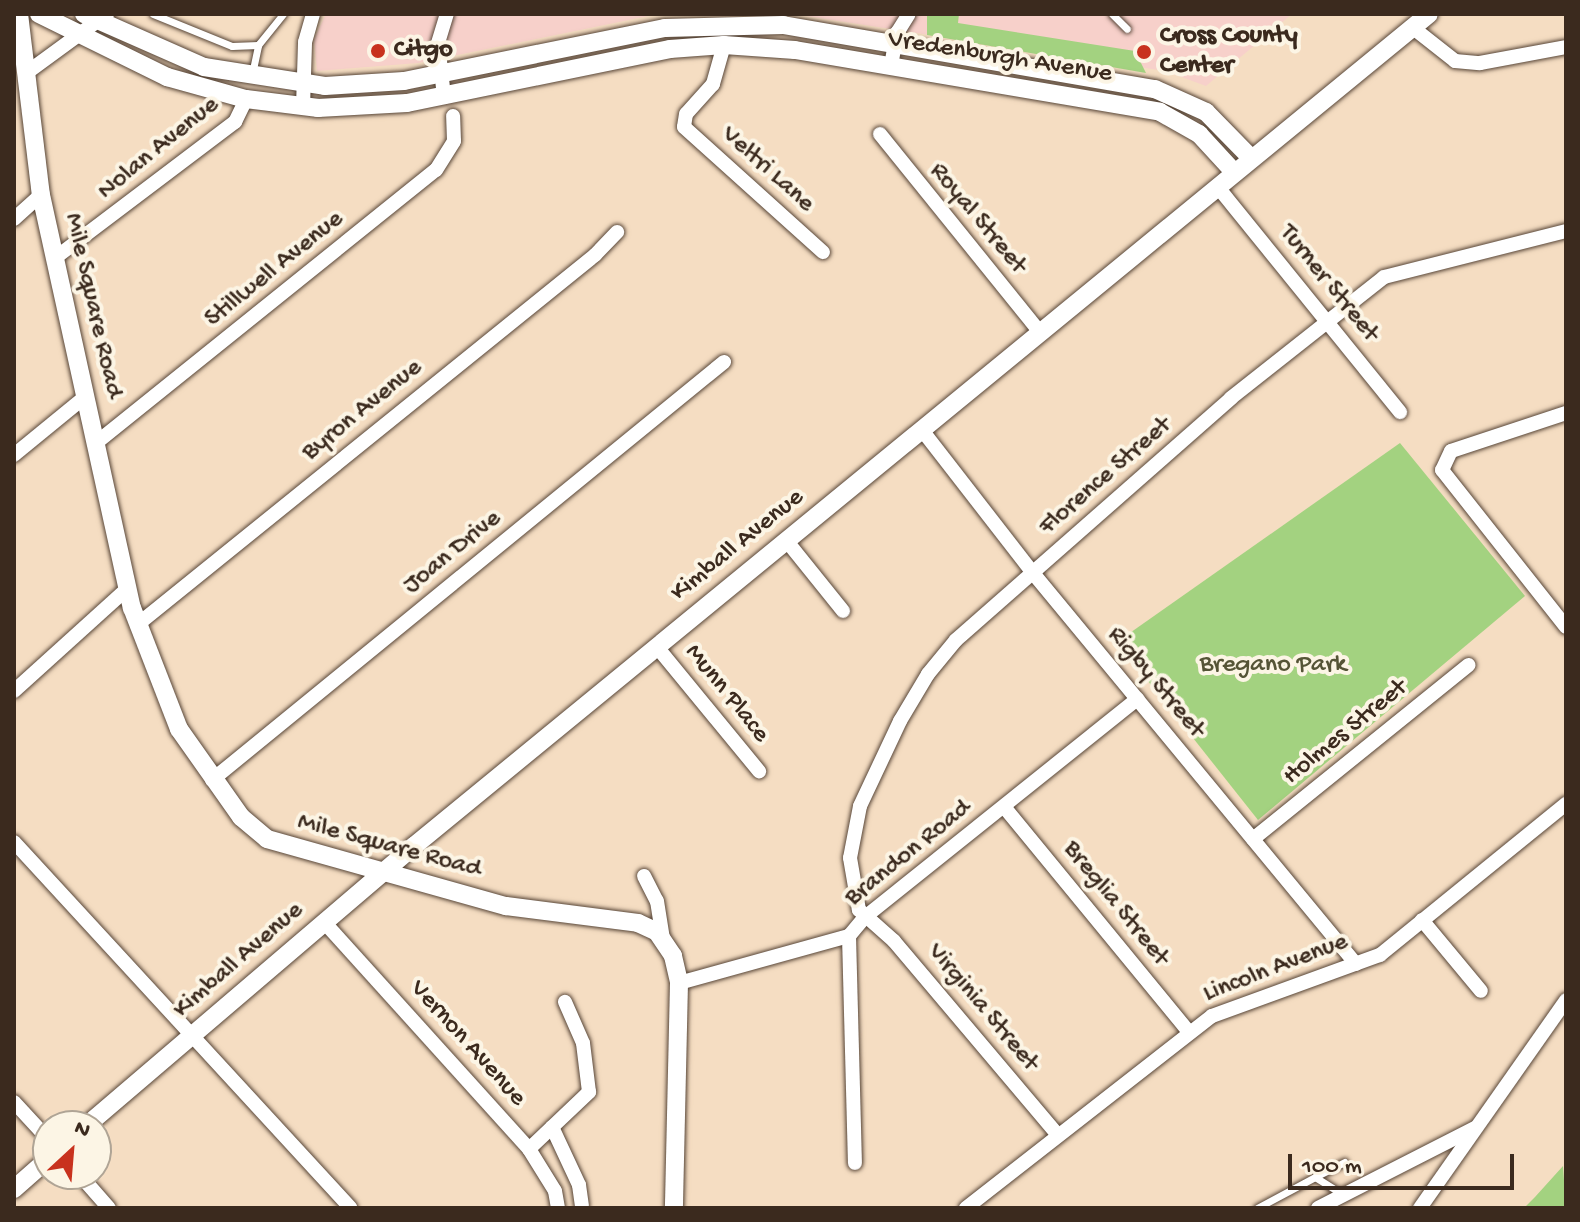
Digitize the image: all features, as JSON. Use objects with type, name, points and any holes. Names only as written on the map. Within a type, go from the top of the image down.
[{"type":"street","name":"Mile Square Road","points":[[16,14],[41,195],[137,625],[172,715],[212,780],[260,836],[522,910],[638,923],[663,937]]},
{"type":"street","name":"Vredenburgh Avenue","points":[[39,14],[167,77],[246,99],[303,107],[374,107],[444,97],[632,55],[724,45],[891,66],[1121,104],[1181,122],[1234,172]]},
{"type":"street","points":[[303,107],[313,14]]},
{"type":"street","points":[[444,97],[438,43],[447,14]]},
{"type":"street","points":[[891,66],[895,44],[909,14]]},
{"type":"street","name":"Kimball Avenue","points":[[105,1110],[383,872],[1429,14]]},
{"type":"street","name":"Vredenburgh Avenue","points":[[96,16],[170,55],[251,77],[304,85],[362,85],[440,74],[704,24],[783,25],[1125,83],[1194,104],[1227,129],[1251,158]]},
{"type":"street","points":[[25,74],[96,16]]},
{"type":"street","points":[[1412,27],[1455,61],[1480,63],[1566,47]]},
{"type":"street","name":"Veltri Lane","points":[[724,45],[713,84],[682,121],[823,252]]},
{"type":"street","points":[[1121,104],[1125,83]]},
{"type":"street","name":"Nolan Avenue","points":[[55,258],[235,122],[246,99]]},
{"type":"street","name":"Stillwell Avenue","points":[[96,443],[436,170],[454,141],[453,116]]},
{"type":"street","name":"Royal Street","points":[[880,134],[1040,332]]},
{"type":"street","name":"Turner Street","points":[[1217,186],[1400,412]]},
{"type":"street","points":[[14,219],[41,195]]},
{"type":"street","name":"Florence Street","points":[[865,917],[851,885],[850,858],[872,776],[928,674],[956,640],[1231,398],[1384,277],[1566,231]]},
{"type":"street","name":"Byron Avenue","points":[[137,625],[595,255],[617,232]]},
{"type":"street","name":"Joan Drive","points":[[212,780],[724,362]]},
{"type":"street","points":[[14,455],[86,396]]},
{"type":"street","points":[[1566,413],[1451,451],[1442,470],[1566,627]]},
{"type":"street","name":"Rigby Street","points":[[922,430],[1033,573],[1356,964]]},
{"type":"street","points":[[786,540],[843,611]]},
{"type":"street","points":[[14,691],[128,588]]},
{"type":"street","name":"Munn Place","points":[[657,647],[759,771]]},
{"type":"street","name":"Holmes Street","points":[[1253,839],[1469,665]]},
{"type":"street","name":"Brandon Road","points":[[679,983],[849,936],[865,917],[1005,808],[1137,699]]},
{"type":"street","name":"Lincoln Avenue","points":[[966,1208],[1189,1032],[1239,1004],[1380,955],[1566,804]]},
{"type":"street","name":"Breglia Street","points":[[1005,808],[1189,1032]]},
{"type":"street","points":[[14,842],[350,1208]]},
{"type":"street","points":[[644,876],[657,901],[663,937],[679,983],[674,1208]]},
{"type":"street","name":"Virginia Street","points":[[865,917],[894,941],[1057,1134]]},
{"type":"street","points":[[1422,920],[1481,991]]},
{"type":"street","name":"Vernon Avenue","points":[[324,922],[529,1149],[555,1191],[558,1208]]},
{"type":"street","points":[[849,936],[855,1163]]},
{"type":"street","points":[[1420,1208],[1566,1000]]},
{"type":"street","points":[[529,1149],[589,1092],[583,1043],[565,1002]]},
{"type":"street","points":[[14,1102],[32,1122]]},
{"type":"street","points":[[552,1127],[579,1185],[582,1206]]},
{"type":"street","points":[[1318,1208],[1476,1127]]},
{"type":"street","points":[[14,1189],[32,1173]]},
{"type":"street","points":[[93,1190],[109,1208]]},
{"type":"lane","points":[[153,14],[220,43],[258,45]]},
{"type":"lane","points":[[251,77],[258,45],[283,14]]},
{"type":"lane","points":[[1112,14],[1127,29]]},
{"type":"lane","points":[[1257,1208],[1344,1162]]},
{"type":"lane","points":[[1315,1177],[1344,1195]]},
{"type":"shaded area","points":[[326,14],[658,14],[418,63],[317,71],[314,39]]},
{"type":"shaded area","name":"Cross County Center","points":[[793,14],[1292,14],[1206,86],[1165,71]]},
{"type":"green space","points":[[927,14],[959,14],[958,23],[1135,51],[1146,73],[927,35]]},
{"type":"green space","name":"Bregano Park","points":[[1400,443],[1525,596],[1258,820],[1117,642]]},
{"type":"green space","points":[[1563,1166],[1566,1208],[1524,1208],[1535,1197]]},
{"type":"place","name":"Citgo","points":[[378,51]]},
{"type":"place","name":"Cross County Center","points":[[1144,52]]}]
